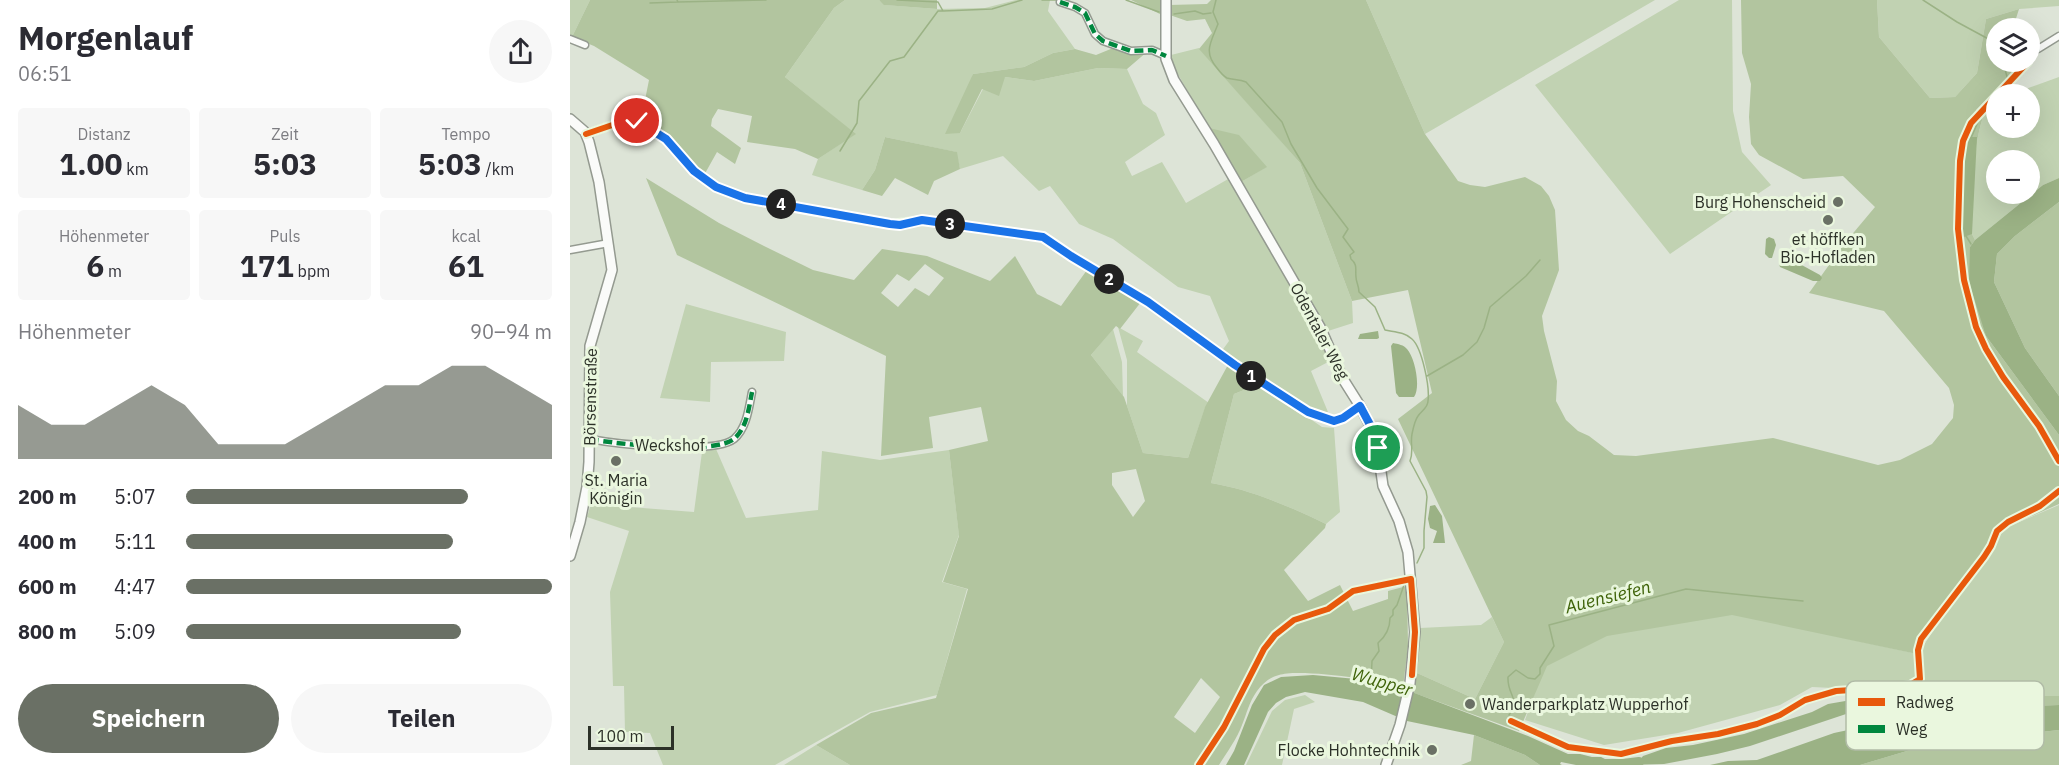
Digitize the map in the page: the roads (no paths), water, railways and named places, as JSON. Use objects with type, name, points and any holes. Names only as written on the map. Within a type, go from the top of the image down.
[{"type":"main road","name":"Odentaler Weg","points":[[1166,0],[1168,67],[1182,95],[1214,144],[1314,316],[1343,379],[1376,437],[1381,480],[1401,527],[1408,552],[1415,632],[1410,683],[1400,725],[1386,765]]},
{"type":"main road","points":[[570,119],[586,134]]},
{"type":"main road","name":"Börsenstraße","points":[[570,556],[586,495],[590,439],[589,355],[612,270],[599,182],[586,134]]},
{"type":"street","points":[[1060,2],[1085,13],[1095,34],[1103,41],[1131,51],[1152,50],[1166,56]]},
{"type":"street","points":[[2040,48],[2059,36]]},
{"type":"street","points":[[570,39],[585,45]]},
{"type":"street","points":[[586,134],[627,121],[640,122],[668,142],[705,180],[716,187],[745,198],[890,224],[900,225],[922,220],[1043,237],[1148,302],[1235,365],[1308,412],[1334,421],[1343,418],[1360,406]]},
{"type":"street","points":[[570,250],[609,243]]},
{"type":"street","name":"Weckshof","points":[[590,439],[628,445],[684,447],[700,447],[727,442],[738,434],[747,418],[752,392]]},
{"type":"waterway","points":[[677,0],[678,2],[766,0]]},
{"type":"waterway","points":[[897,0],[938,2],[943,11],[992,9],[1022,0]]},
{"type":"waterway","points":[[1042,0],[1058,0]]},
{"type":"waterway","points":[[1126,0],[1159,12]]},
{"type":"waterway","points":[[1216,0],[1213,12],[1218,24],[1211,42],[1210,57],[1226,77],[1246,82],[1282,122],[1291,144],[1317,188],[1348,229],[1343,237],[1354,252],[1350,255],[1355,265],[1359,292],[1375,307],[1385,330],[1406,335],[1412,339],[1419,351],[1425,368],[1428,403],[1417,418],[1414,427],[1410,461],[1427,497],[1424,548],[1417,563]]},
{"type":"waterway","points":[[1923,0],[1986,38]]},
{"type":"waterway","points":[[650,3],[678,2]]},
{"type":"waterway","points":[[840,151],[857,123],[859,101],[890,61],[904,57],[938,11],[943,11]]},
{"type":"waterway","points":[[1174,14],[1195,11],[1203,14],[1211,13]]},
{"type":"waterway","points":[[2006,72],[2009,84]]},
{"type":"waterway","points":[[1971,138],[1978,122],[1986,112]]},
{"type":"waterway","points":[[1966,236],[1971,244]]},
{"type":"waterway","points":[[1427,376],[1463,355],[1477,342],[1490,307],[1526,276],[1540,260]]},
{"type":"waterway","name":"Wupper","points":[[1371,682],[1372,661],[1379,651],[1378,643],[1387,632],[1390,618],[1404,585]]},
{"type":"waterway","name":"Auensiefen","points":[[1509,715],[1514,701],[1508,677],[1516,670],[1528,678],[1535,679],[1540,674],[1540,668],[1554,646],[1549,625],[1686,589],[1803,601]]},
{"type":"waterway","points":[[1598,764],[1639,762]]},
{"type":"place","name":"Burg Hohenscheid","points":[[1838,202]]},
{"type":"place","name":"et höffken Bio-Hofladen","points":[[1828,220]]},
{"type":"place","name":"St. Maria Königin","points":[[616,461]]},
{"type":"place","name":"Wanderparkplatz Wupperhof","points":[[1470,704]]},
{"type":"place","name":"Flocke Hohntechnik","points":[[1432,750]]}]
